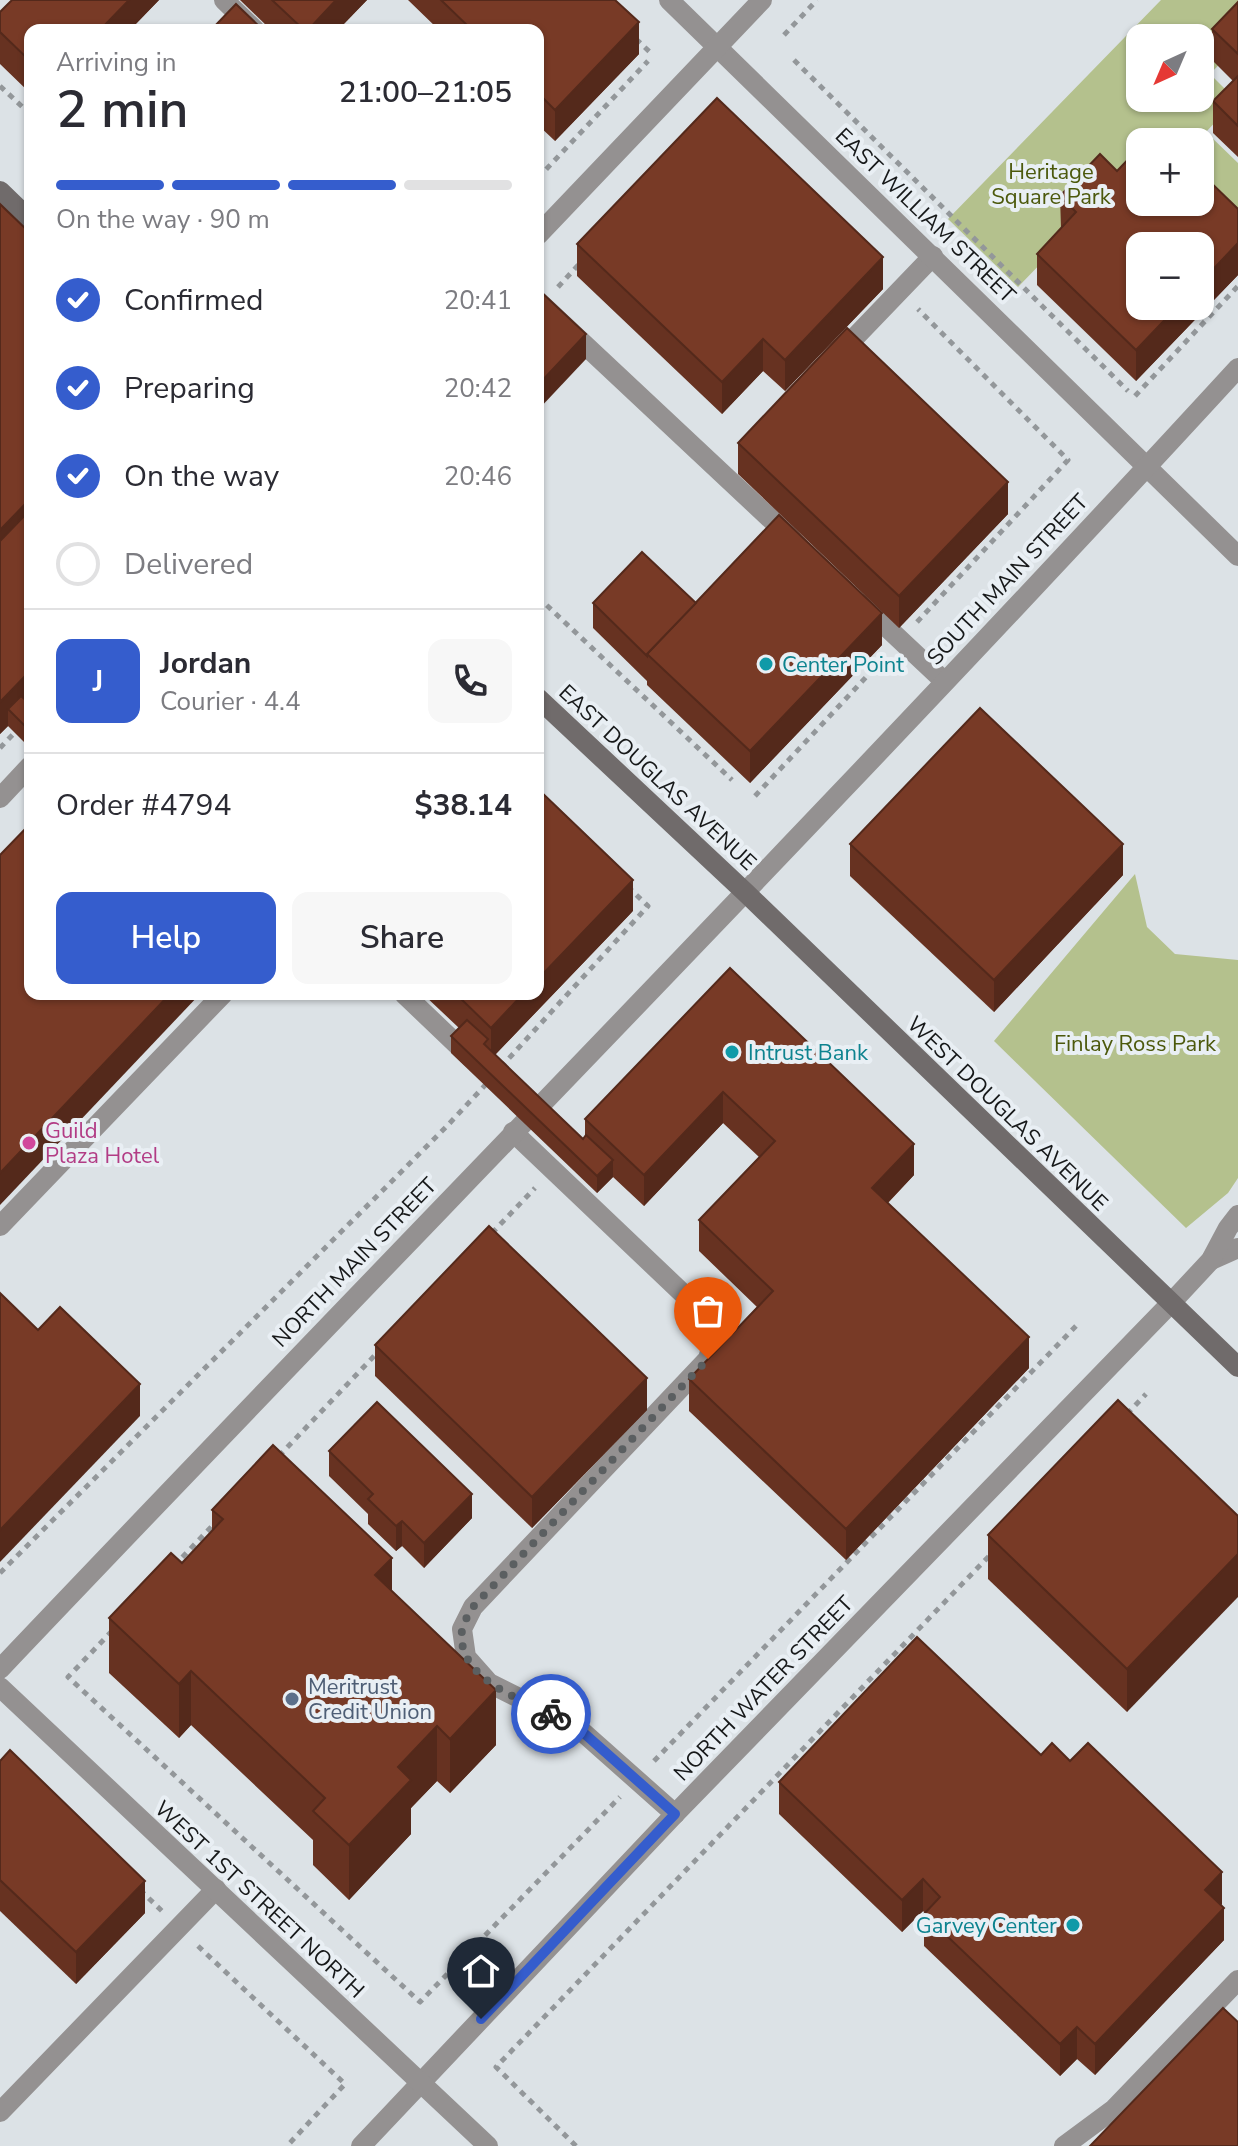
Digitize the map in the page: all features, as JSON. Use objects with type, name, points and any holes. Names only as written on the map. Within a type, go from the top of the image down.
[{"type":"main road","points":[[0,191],[24,214]]},
{"type":"main road","name":"EAST DOUGLAS AVENUE","points":[[544,704],[745,892]]},
{"type":"main road","name":"WEST DOUGLAS AVENUE","points":[[745,892],[1238,1367]]},
{"type":"street","points":[[224,0],[249,24]]},
{"type":"street","name":"EAST WILLIAM STREET","points":[[669,0],[1234,550]]},
{"type":"street","points":[[544,229],[762,0]]},
{"type":"street","points":[[823,371],[933,256]]},
{"type":"street","points":[[544,306],[730,469],[801,547]]},
{"type":"street","name":"SOUTH MAIN STREET","points":[[745,892],[1238,368]]},
{"type":"street","points":[[845,589],[944,681]]},
{"type":"street","points":[[0,798],[24,772]]},
{"type":"street","name":"NORTH MAIN STREET","points":[[0,1669],[513,1132],[525,1110],[745,892]]},
{"type":"street","points":[[0,1226],[217,1000]]},
{"type":"street","points":[[410,1000],[481,1067]]},
{"type":"street","points":[[513,1132],[717,1326],[708,1359],[473,1607],[462,1629],[466,1657],[489,1683],[577,1727],[675,1814]]},
{"type":"street","points":[[1211,1260],[1238,1215]]},
{"type":"street","points":[[1211,1260],[1238,1248]]},
{"type":"street","name":"NORTH WATER STREET","points":[[361,2146],[675,1814],[1211,1260]]},
{"type":"street","name":"WEST 1ST STREET NORTH","points":[[0,1687],[488,2146]]},
{"type":"street","points":[[0,2112],[216,1889]]},
{"type":"street","points":[[1064,2146],[1114,2109],[1238,1980]]},
{"type":"path","points":[[784,35],[817,0]]},
{"type":"path","points":[[633,37],[653,55]]},
{"type":"path","points":[[794,60],[1128,391]]},
{"type":"path","points":[[544,172],[648,61]]},
{"type":"path","points":[[0,86],[24,108]]},
{"type":"path","points":[[544,298],[584,259]]},
{"type":"path","points":[[1135,396],[1238,286]]},
{"type":"path","points":[[755,796],[1068,460],[899,291]]},
{"type":"path","points":[[544,603],[732,780]]},
{"type":"path","points":[[0,748],[20,727]]},
{"type":"path","points":[[0,1573],[447,1126],[648,906],[618,877]]},
{"type":"path","points":[[1124,1417],[1146,1394]]},
{"type":"path","points":[[576,2146],[496,2067],[993,1552]]},
{"type":"green space","name":"Heritage Square Park","points":[[1161,0],[1238,0],[1238,45],[1214,70],[1214,24],[1138,24]]},
{"type":"green space","name":"Heritage Square Park","points":[[1126,36],[1126,112],[1214,112],[1214,78],[1236,100],[1210,128],[1126,128],[1126,175],[1018,287],[948,219]]},
{"type":"green space","name":"Heritage Square Park","points":[[1214,140],[1238,163],[1238,234],[1214,210]]},
{"type":"green space","name":"Finlay Ross Park","points":[[1135,874],[1147,927],[1175,954],[1238,960],[1238,1178],[1228,1193],[1186,1228],[994,1041]]},
{"type":"building","points":[[12,0],[129,0],[106,24],[24,24],[24,55],[0,32],[0,12]]},
{"type":"building","points":[[272,0],[336,0],[314,24],[298,24]]},
{"type":"building","points":[[441,0],[615,0],[639,22],[555,110],[544,99],[544,24],[466,24]]},
{"type":"building","points":[[1238,2],[1238,54],[1214,31],[1214,27]]},
{"type":"building","points":[[236,4],[257,24],[217,24]]},
{"type":"building","points":[[1238,76],[1238,126],[1214,102]]},
{"type":"building","points":[[717,98],[883,257],[785,360],[763,339],[722,382],[577,244]]},
{"type":"building","points":[[1100,154],[1117,171],[1126,162],[1126,216],[1214,216],[1214,186],[1238,209],[1238,243],[1214,268],[1214,232],[1126,232],[1126,320],[1165,320],[1136,350],[1037,254],[1076,212],[1060,196]]},
{"type":"building","points":[[0,204],[24,227],[24,505],[0,530]]},
{"type":"building","points":[[544,295],[586,334],[544,379]]},
{"type":"building","points":[[847,328],[1008,482],[899,596],[738,443]]},
{"type":"building","name":"Center Point","points":[[779,515],[882,613],[750,751],[647,654]]},
{"type":"building","points":[[24,516],[24,677],[0,702],[0,541]]},
{"type":"building","points":[[642,552],[696,603],[647,656],[593,603]]},
{"type":"building","points":[[21,696],[24,699],[24,725],[8,709]]},
{"type":"building","points":[[980,708],[1123,844],[994,980],[850,844]]},
{"type":"building","points":[[544,795],[633,880],[544,973]]},
{"type":"building","points":[[24,830],[24,1000],[164,1000],[0,1173],[0,855]]},
{"type":"building","points":[[730,968],[914,1144],[872,1188],[1029,1337],[846,1529],[689,1379],[773,1291],[699,1220],[775,1141],[723,1092],[644,1175],[585,1119]]},
{"type":"building","points":[[462,1000],[517,1000],[491,1028]]},
{"type":"building","points":[[467,1020],[488,1039],[484,1044],[583,1139],[586,1135],[613,1160],[597,1176],[451,1036]]},
{"type":"building","points":[[489,1226],[647,1378],[532,1497],[375,1345]]},
{"type":"building","points":[[0,1293],[38,1330],[60,1307],[140,1384],[0,1530]]},
{"type":"building","points":[[1118,1400],[1238,1516],[1238,1554],[1127,1669],[988,1535]]},
{"type":"building","points":[[377,1402],[472,1494],[424,1543],[402,1521],[396,1526],[368,1499],[373,1494],[329,1451]]},
{"type":"building","name":"Meritrust Credit Union","points":[[273,1445],[392,1558],[375,1575],[496,1690],[450,1739],[437,1726],[398,1767],[411,1780],[349,1845],[313,1811],[325,1798],[191,1671],[179,1684],[109,1618],[171,1553],[182,1563],[223,1519],[212,1510]]},
{"type":"building","points":[[917,1637],[1041,1755],[1052,1743],[1070,1761],[1088,1743],[1222,1872],[1205,1890],[1224,1908],[1095,2044],[1077,2027],[1060,2044],[924,1914],[940,1897],[923,1879],[902,1900],[779,1782]]},
{"type":"building","points":[[10,1750],[145,1881],[76,1952],[0,1880],[0,1761]]},
{"type":"building","points":[[1223,2008],[1238,2022],[1238,2146],[1090,2146]]},
{"type":"way so far","points":[[551,1714],[489,1683],[466,1657],[462,1629],[473,1607],[708,1359]]},
{"type":"place","name":"Center Point","points":[[766,664]]},
{"type":"place","name":"Intrust Bank","points":[[732,1052]]},
{"type":"place","name":"Guild Plaza Hotel","points":[[29,1143]]},
{"type":"place","name":"Meritrust Credit Union","points":[[292,1699]]},
{"type":"place","name":"Garvey Center","points":[[1073,1925]]},
{"type":"route","points":[[481,2019],[675,1814],[577,1727],[551,1714]]}]
